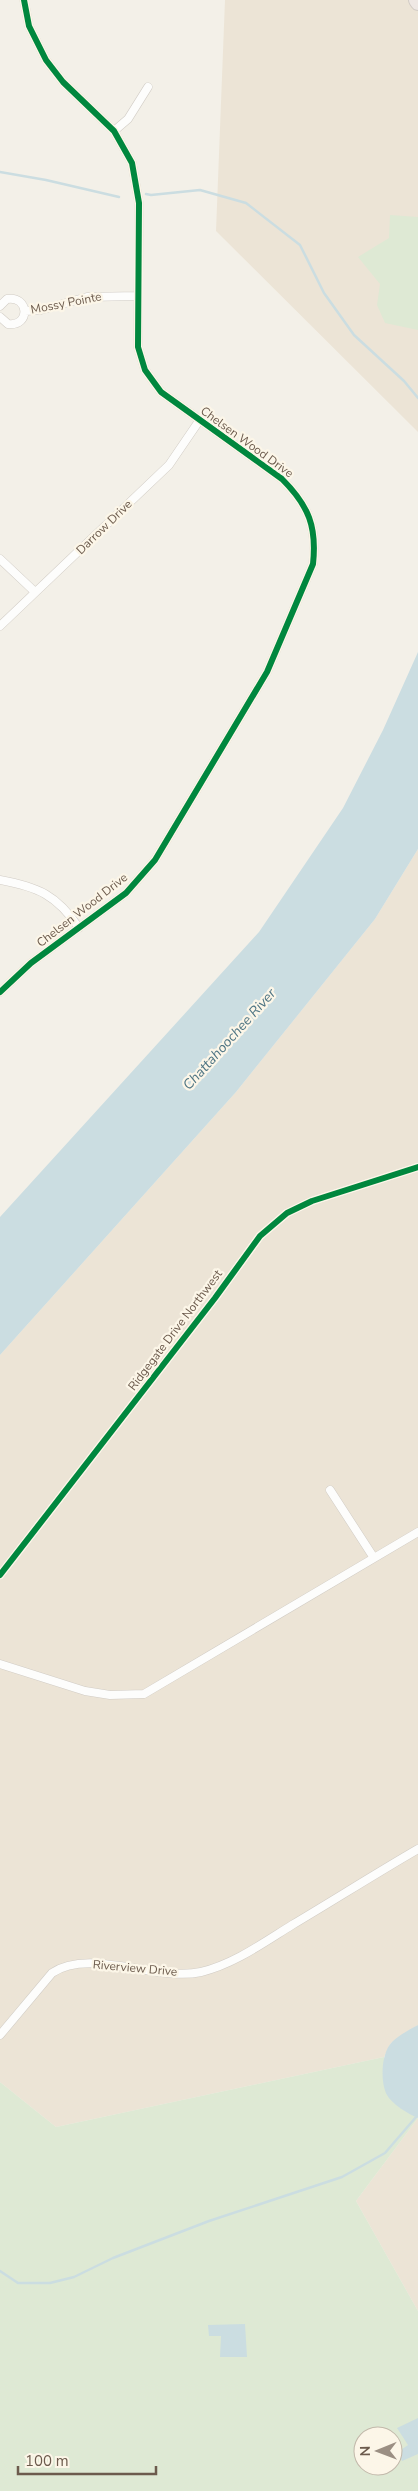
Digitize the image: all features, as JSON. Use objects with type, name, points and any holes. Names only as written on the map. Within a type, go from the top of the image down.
[{"type":"street","name":"Chelsen Wood Drive","points":[[0,992],[31,963],[126,893],[155,860],[267,672],[313,564],[315,545],[313,526],[306,509],[296,493],[282,479],[160,392],[144,370],[138,347],[138,188],[132,163],[114,131],[63,82],[46,60],[26,17],[24,0]]},
{"type":"street","points":[[114,131],[128,119],[148,87]]},
{"type":"street","name":"Mossy Pointe","points":[[25,311],[40,310],[87,297],[137,296]]},
{"type":"street","name":"Mossy Pointe","points":[[0,306],[7,299],[16,299],[22,303],[25,311],[23,319],[16,324],[8,324],[0,317]]},
{"type":"street","name":"Darrow Drive","points":[[0,626],[169,465],[199,421]]},
{"type":"street","points":[[0,559],[36,592]]},
{"type":"street","points":[[0,880],[24,884],[41,890],[69,912],[80,928]]},
{"type":"street","name":"Ridgegate Drive Northwest","points":[[0,1575],[209,1306],[260,1236],[287,1213],[312,1201],[418,1167]]},
{"type":"street","points":[[330,1490],[374,1558]]},
{"type":"street","points":[[0,1664],[84,1691],[110,1695],[144,1694],[418,1532]]},
{"type":"street","name":"Riverview Drive","points":[[0,2035],[52,1973],[61,1967],[81,1963],[165,1974],[200,1972],[240,1957],[418,1849]]},
{"type":"shaded area","points":[[225,0],[418,0],[418,432],[216,231]]},
{"type":"shaded area","points":[[418,849],[418,2025],[391,2043],[384,2057],[56,2127],[0,2082],[0,1355],[236,1092],[375,919]]},
{"type":"shaded area","points":[[418,2118],[418,2311],[356,2201]]},
{"type":"green space","points":[[390,215],[418,217],[418,330],[385,323],[377,305],[380,284],[358,257],[389,238]]},
{"type":"green space","points":[[384,2057],[384,2084],[399,2107],[418,2118],[356,2201],[418,2311],[418,2491],[0,2491],[0,2082],[56,2127]]},
{"type":"water","name":"Chattahoochee River","points":[[418,652],[418,849],[375,919],[236,1092],[0,1355],[0,1217],[259,932],[343,808],[383,730]]},
{"type":"water","points":[[418,2025],[418,2118],[389,2098],[383,2083],[383,2068],[388,2047],[392,2042]]},
{"type":"water","points":[[245,2324],[247,2357],[220,2357],[221,2336],[209,2336],[208,2325]]},
{"type":"water","points":[[418,2418],[418,2454],[403,2461],[403,2448],[408,2445],[403,2437],[403,2426],[401,2426]]},
{"type":"waterway","points":[[0,172],[46,180],[119,197]]},
{"type":"waterway","points":[[146,194],[200,190],[246,203],[300,245],[324,293],[354,335],[404,381],[418,398]]},
{"type":"waterway","points":[[0,2271],[18,2283],[50,2283],[74,2277],[113,2258],[209,2221],[342,2177],[385,2153],[416,2117]]},
{"type":"cycle path","points":[[0,992],[31,963],[126,893],[155,860],[267,672],[313,564],[314,551],[312,528],[305,508],[299,498],[282,479],[161,392],[145,370],[138,347],[139,203],[132,163],[114,131],[63,82],[46,60],[29,26],[24,0]]},
{"type":"cycle path","points":[[0,1575],[215,1298],[260,1236],[287,1213],[312,1201],[418,1167]]}]
